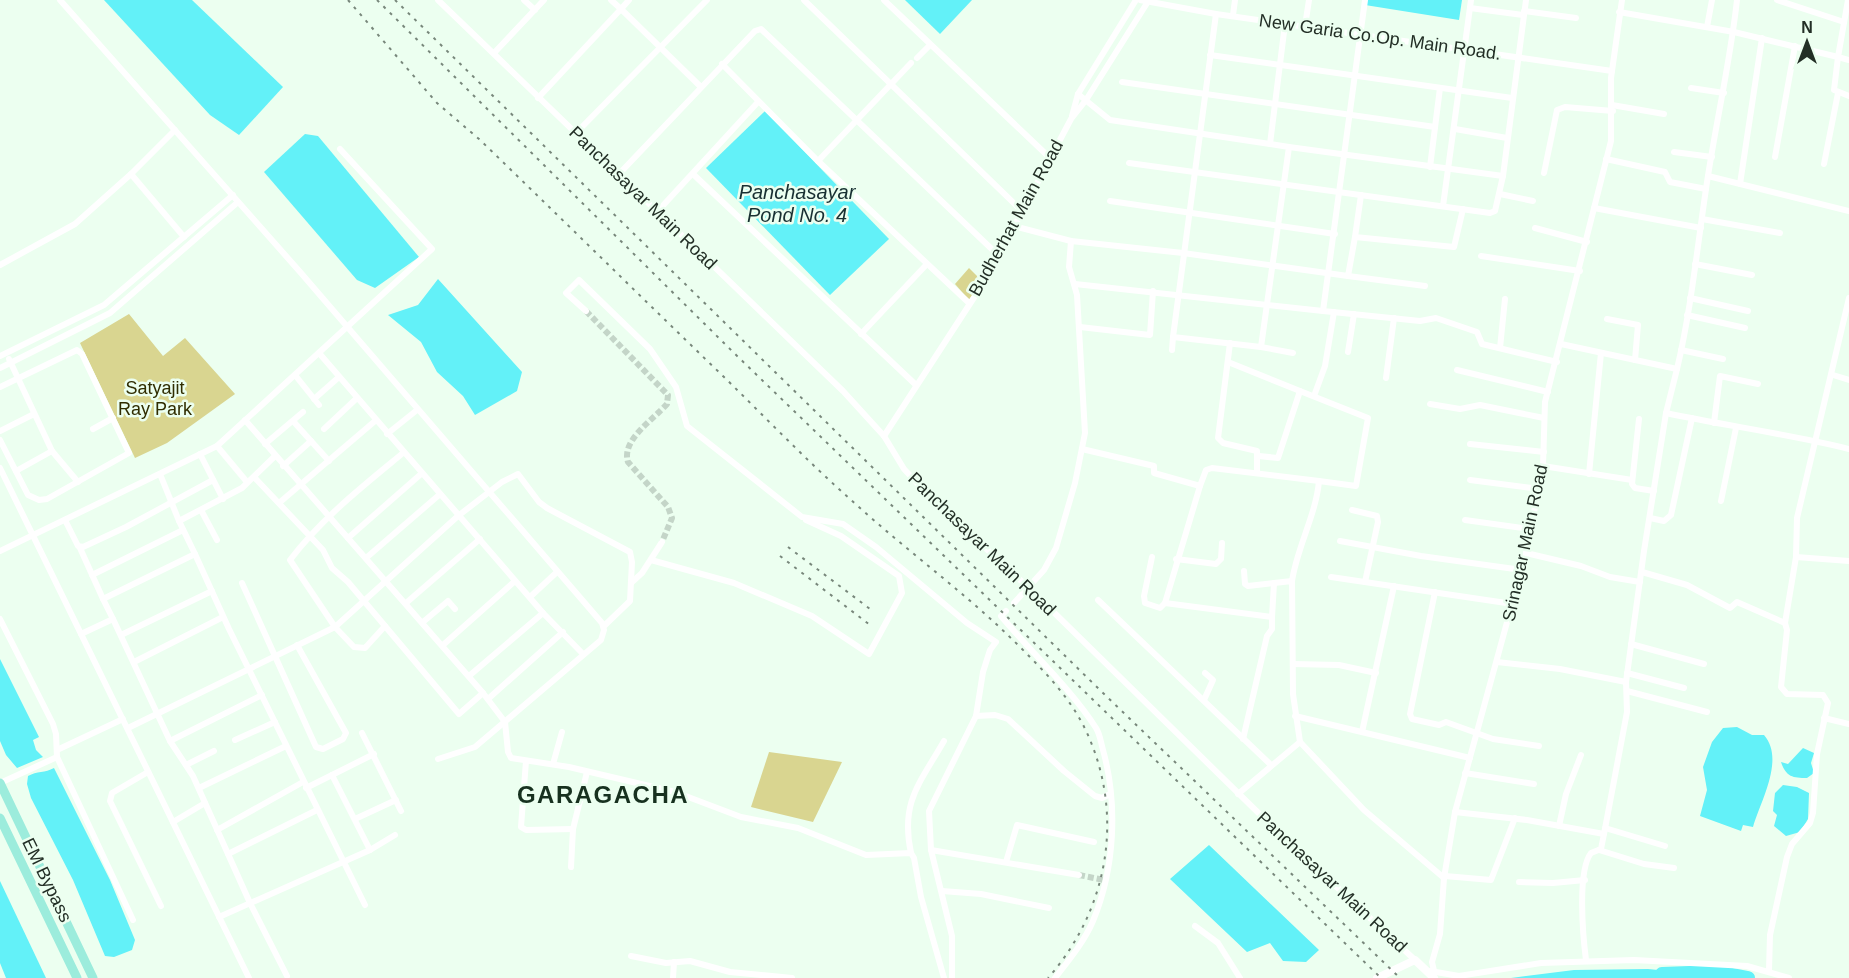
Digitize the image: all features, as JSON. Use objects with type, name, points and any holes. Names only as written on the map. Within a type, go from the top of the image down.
[{"type":"main road","name":"EM Bypass","points":[[0,783],[93,978]]},
{"type":"main road","points":[[0,818],[77,978]]},
{"type":"street","points":[[60,0],[233,195],[604,626]]},
{"type":"street","name":"Panchasayar Main Road","points":[[438,0],[843,391],[884,436],[914,481],[1029,588],[1238,794],[1415,960],[1432,973]]},
{"type":"street","points":[[524,0],[535,10]]},
{"type":"street","points":[[494,53],[544,0]]},
{"type":"street","points":[[611,0],[701,87]]},
{"type":"street","points":[[538,98],[628,0]]},
{"type":"street","points":[[576,133],[707,0]]},
{"type":"street","points":[[804,0],[1022,211]]},
{"type":"street","points":[[884,0],[1049,158]]},
{"type":"street","points":[[1071,119],[1078,94],[1138,0]]},
{"type":"street","name":"New Garia Co.Op. Main Road.","points":[[1138,0],[1216,14],[1612,71]]},
{"type":"street","points":[[1233,15],[1235,0]]},
{"type":"street","points":[[1305,27],[1309,0]]},
{"type":"street","points":[[1323,311],[1365,0]]},
{"type":"street","points":[[1443,206],[1471,0]]},
{"type":"street","points":[[1129,163],[1340,193],[1495,211],[1503,176],[1526,0]]},
{"type":"street","name":"Srinagar Main Road","points":[[1432,973],[1432,962],[1440,934],[1445,877],[1455,812],[1526,553],[1540,489],[1544,452],[1544,418],[1548,392],[1580,271],[1606,159],[1613,108],[1612,71],[1622,0]]},
{"type":"street","points":[[1707,27],[1712,0]]},
{"type":"street","points":[[1586,960],[1582,917],[1588,856],[1604,844],[1604,831],[1626,720],[1627,673],[1666,413],[1681,350],[1690,298],[1708,176],[1734,32],[1737,0]]},
{"type":"street","points":[[1777,0],[1844,22]]},
{"type":"street","points":[[1848,0],[1833,85],[1838,93],[1849,96]]},
{"type":"street","name":"Budherhat Main Road","points":[[884,436],[999,256],[1071,119],[1086,100],[1149,1]]},
{"type":"street","points":[[1470,8],[1576,18]]},
{"type":"street","points":[[1620,12],[1734,32],[1849,60]]},
{"type":"street","points":[[1172,350],[1188,212],[1216,14]]},
{"type":"street","points":[[1270,144],[1277,105],[1285,24]]},
{"type":"street","points":[[619,174],[722,64],[755,31],[761,29],[999,256]]},
{"type":"street","points":[[1740,184],[1762,38]]},
{"type":"street","points":[[818,161],[930,45]]},
{"type":"street","points":[[1775,157],[1795,46]]},
{"type":"street","points":[[1210,56],[1512,98]]},
{"type":"street","points":[[722,64],[818,161],[969,303]]},
{"type":"street","points":[[1122,82],[1435,127]]},
{"type":"street","points":[[1430,167],[1440,88]]},
{"type":"street","points":[[1691,88],[1724,93]]},
{"type":"street","points":[[1824,164],[1838,93]]},
{"type":"street","points":[[1078,94],[1110,120],[1503,176]]},
{"type":"street","points":[[657,212],[758,102]]},
{"type":"street","points":[[1544,173],[1557,110],[1565,107],[1613,108],[1664,114]]},
{"type":"street","points":[[1455,129],[1507,138]]},
{"type":"street","points":[[0,265],[61,233],[131,174],[175,130]]},
{"type":"street","points":[[1261,347],[1276,225],[1289,147]]},
{"type":"street","points":[[0,551],[217,446],[432,249],[340,149]]},
{"type":"street","points":[[1674,152],[1712,157]]},
{"type":"street","points":[[1606,159],[1665,172],[1670,182],[1706,189]]},
{"type":"street","points":[[131,174],[184,237]]},
{"type":"street","points":[[693,174],[916,385]]},
{"type":"street","points":[[1708,176],[1849,211]]},
{"type":"street","points":[[1500,194],[1533,201]]},
{"type":"street","points":[[78,482],[52,452],[10,362],[3,355],[104,305],[233,195]]},
{"type":"street","points":[[1348,276],[1361,195]]},
{"type":"street","points":[[1110,201],[1335,234]]},
{"type":"street","points":[[0,368],[110,313],[238,202]]},
{"type":"street","points":[[1594,208],[1701,228]]},
{"type":"street","points":[[1355,237],[1450,248],[1456,244],[1463,209]]},
{"type":"street","points":[[1702,219],[1780,233]]},
{"type":"street","points":[[1014,226],[1071,242],[1183,253],[1425,286]]},
{"type":"street","points":[[1535,228],[1587,242]]},
{"type":"street","points":[[1014,603],[1044,570],[1056,548],[1082,449],[1085,405],[1080,327],[1075,284],[1069,267],[1071,242]]},
{"type":"street","points":[[1481,256],[1580,271]]},
{"type":"street","points":[[155,260],[163,269]]},
{"type":"street","points":[[861,334],[927,264]]},
{"type":"street","points":[[1695,264],[1752,275]]},
{"type":"street","points":[[586,311],[566,293],[579,280],[650,350],[676,387],[687,426],[802,518],[841,536],[899,576],[902,593],[868,654],[812,616],[734,583],[651,560]]},
{"type":"street","points":[[1075,284],[1420,321],[1436,318],[1474,330],[1478,333],[1480,342],[1557,362]]},
{"type":"street","points":[[1080,327],[1150,335],[1153,291]]},
{"type":"street","points":[[1690,298],[1748,311]]},
{"type":"street","points":[[1768,970],[1770,934],[1787,857],[1792,844],[1810,823],[1813,813],[1817,754],[1828,702],[1823,695],[1783,692],[1787,630],[1785,623],[1796,557],[1797,518],[1847,317],[1849,298]]},
{"type":"street","points":[[1500,348],[1505,299]]},
{"type":"street","points":[[1314,396],[1325,366],[1334,312]]},
{"type":"street","points":[[1348,352],[1354,314]]},
{"type":"street","points":[[1687,315],[1745,328]]},
{"type":"street","points":[[1386,378],[1394,318]]},
{"type":"street","points":[[1607,319],[1638,326],[1635,360]]},
{"type":"street","points":[[71,322],[75,330]]},
{"type":"street","points":[[1173,337],[1293,353]]},
{"type":"street","points":[[1841,341],[1849,344]]},
{"type":"street","points":[[1230,343],[1218,438],[1223,442],[1254,449],[1259,456],[1278,458],[1300,391]]},
{"type":"street","points":[[1561,344],[1677,369]]},
{"type":"street","points":[[0,387],[77,350],[129,453],[78,482],[39,500],[28,495],[0,440]]},
{"type":"street","points":[[1681,350],[1723,359]]},
{"type":"street","points":[[319,353],[439,495],[543,613],[583,654]]},
{"type":"street","points":[[1589,474],[1601,353]]},
{"type":"street","points":[[1152,557],[1143,600],[1160,608],[1165,603],[1176,559],[1206,470],[1212,468],[1257,472],[1356,486],[1368,418],[1228,362]]},
{"type":"street","points":[[1457,370],[1548,392]]},
{"type":"street","points":[[294,375],[317,402],[339,377]]},
{"type":"street","points":[[1833,375],[1849,380]]},
{"type":"street","points":[[1714,423],[1720,376],[1758,384]]},
{"type":"street","points":[[324,429],[357,398]]},
{"type":"street","points":[[1430,404],[1460,409],[1480,405],[1544,418]]},
{"type":"street","points":[[387,434],[417,410]]},
{"type":"street","points":[[265,444],[303,412]]},
{"type":"street","points":[[1666,413],[1849,449]]},
{"type":"street","points":[[0,431],[34,414]]},
{"type":"street","points":[[93,429],[113,418]]},
{"type":"street","points":[[1650,518],[1664,521],[1671,515],[1692,418]]},
{"type":"street","points":[[1640,419],[1632,480],[1635,488],[1654,491]]},
{"type":"street","points":[[245,420],[274,457],[423,622],[485,696],[505,722],[508,752],[511,758],[553,764],[675,792],[741,817],[798,828],[866,855],[911,853]]},
{"type":"street","points":[[293,421],[329,460]]},
{"type":"street","points":[[279,503],[302,486],[375,421]]},
{"type":"street","points":[[1721,501],[1736,428]]},
{"type":"street","points":[[283,466],[311,441]]},
{"type":"street","points":[[1470,444],[1544,452]]},
{"type":"street","points":[[217,446],[247,482]]},
{"type":"street","points":[[1082,449],[1154,466],[1154,473],[1200,486]]},
{"type":"street","points":[[16,471],[52,452]]},
{"type":"street","points":[[386,626],[365,648],[358,650],[335,627],[290,563],[309,536],[329,516],[403,453]]},
{"type":"street","points":[[200,454],[224,499]]},
{"type":"street","points":[[1257,472],[1259,456]]},
{"type":"street","points":[[179,521],[242,488],[274,457]]},
{"type":"street","points":[[1543,466],[1632,480]]},
{"type":"street","points":[[0,468],[249,978]]},
{"type":"street","points":[[160,474],[171,504],[223,617],[365,905]]},
{"type":"street","points":[[348,538],[421,474]]},
{"type":"street","points":[[128,728],[335,627],[458,516],[512,475],[518,474],[539,502],[547,508],[630,552],[632,562],[630,601],[604,626],[601,640],[475,747],[438,759]]},
{"type":"street","points":[[254,477],[328,557],[332,568],[386,626],[459,714],[485,696],[563,632]]},
{"type":"street","points":[[80,548],[171,504],[213,480]]},
{"type":"street","points":[[1470,480],[1540,489]]},
{"type":"street","points":[[1319,481],[1317,497],[1295,561],[1292,581],[1295,716],[1300,742],[1364,810],[1445,877],[1491,880],[1515,818]]},
{"type":"street","points":[[366,558],[439,495]]},
{"type":"street","points":[[201,510],[217,540]]},
{"type":"street","points":[[1352,510],[1377,516],[1365,582]]},
{"type":"street","points":[[802,518],[843,524],[876,547],[967,623],[996,642],[983,672],[976,716],[929,811],[931,850],[952,936],[952,978]]},
{"type":"street","points":[[65,520],[170,741],[199,789],[250,903],[287,976]]},
{"type":"street","points":[[1465,520],[1530,529]]},
{"type":"street","points":[[92,575],[183,530]]},
{"type":"street","points":[[406,603],[480,539]]},
{"type":"street","points":[[1340,541],[1522,570]]},
{"type":"street","points":[[630,584],[651,560],[662,542]]},
{"type":"street","points":[[1176,559],[1216,564],[1220,562],[1222,543]]},
{"type":"street","points":[[1526,553],[1581,566],[1610,577],[1641,582]]},
{"type":"street","points":[[103,599],[195,554]]},
{"type":"street","points":[[1796,557],[1849,561]]},
{"type":"street","points":[[1244,571],[1245,584],[1248,586],[1292,581]]},
{"type":"street","points":[[530,597],[558,572]]},
{"type":"street","points":[[1642,572],[1687,585],[1730,608],[1737,602],[1785,623]]},
{"type":"street","points":[[1331,577],[1513,604]]},
{"type":"street","points":[[443,645],[515,581]]},
{"type":"street","points":[[1243,739],[1267,636],[1272,629],[1274,582]]},
{"type":"street","points":[[242,583],[273,657],[316,747],[322,749],[344,739],[346,733],[297,645]]},
{"type":"street","points":[[1362,732],[1394,586]]},
{"type":"street","points":[[121,635],[212,591]]},
{"type":"street","points":[[1435,592],[1410,714],[1412,718],[1439,725],[1446,722],[1493,739],[1539,746]]},
{"type":"street","points":[[1098,600],[1271,765]]},
{"type":"street","points":[[423,622],[448,602],[455,609]]},
{"type":"street","points":[[1165,603],[1272,616]]},
{"type":"street","points":[[1006,611],[1001,616],[1097,730],[1109,771],[1112,821],[1109,859],[1095,913],[1074,953],[1055,978]]},
{"type":"street","points":[[469,676],[543,613]]},
{"type":"street","points":[[134,662],[223,617]]},
{"type":"street","points":[[0,619],[53,724],[57,754],[133,920]]},
{"type":"street","points":[[81,634],[113,619]]},
{"type":"street","points":[[1631,644],[1704,664]]},
{"type":"street","points":[[1497,662],[1560,669],[1626,682]]},
{"type":"street","points":[[1293,664],[1339,665],[1376,673]]},
{"type":"street","points":[[1204,700],[1213,680],[1205,673]]},
{"type":"street","points":[[1627,673],[1684,688]]},
{"type":"street","points":[[1627,692],[1707,712]]},
{"type":"street","points":[[170,741],[262,695]]},
{"type":"street","points":[[976,716],[995,715],[1008,719],[1064,771],[1095,796],[1102,798],[1110,794]]},
{"type":"street","points":[[1295,716],[1470,758]]},
{"type":"street","points":[[1824,718],[1849,724]]},
{"type":"street","points":[[0,783],[123,719]]},
{"type":"street","points":[[235,740],[275,722]]},
{"type":"street","points":[[553,764],[562,732]]},
{"type":"street","points":[[362,733],[401,811]]},
{"type":"street","points":[[944,741],[908,807],[906,821],[921,897],[944,978]]},
{"type":"street","points":[[1238,794],[1300,742]]},
{"type":"street","points":[[199,789],[286,746]]},
{"type":"street","points":[[186,765],[214,751]]},
{"type":"street","points":[[217,830],[305,785],[332,775],[374,754]]},
{"type":"street","points":[[1559,826],[1566,794],[1581,754]]},
{"type":"street","points":[[526,761],[521,827],[526,830],[573,829]]},
{"type":"street","points":[[148,772],[112,793],[110,801],[161,906]]},
{"type":"street","points":[[571,867],[573,829],[587,772]]},
{"type":"street","points":[[1465,773],[1534,784]]},
{"type":"street","points":[[332,775],[370,850]]},
{"type":"street","points":[[354,819],[396,800]]},
{"type":"street","points":[[173,822],[205,803]]},
{"type":"street","points":[[228,854],[317,810]]},
{"type":"street","points":[[1455,812],[1604,831],[1665,846]]},
{"type":"street","points":[[1006,862],[1017,825],[1094,842]]},
{"type":"street","points":[[219,917],[370,850],[395,835]]},
{"type":"street","points":[[931,850],[1079,875]]},
{"type":"street","points":[[1599,850],[1644,864],[1674,868]]},
{"type":"street","points":[[1519,882],[1553,883],[1585,880]]},
{"type":"street","points":[[942,891],[981,894],[1049,908]]},
{"type":"street","points":[[1195,926],[1218,943],[1240,978]]},
{"type":"street","points":[[631,956],[654,962],[690,961],[730,972],[792,978]]},
{"type":"street","points":[[1377,978],[1415,960]]},
{"type":"street","points":[[1432,973],[1459,976],[1519,966],[1586,960],[1659,961],[1747,966],[1768,970],[1789,978]]},
{"type":"street","points":[[673,978],[674,962]]},
{"type":"green space","points":[[969,268],[982,281],[969,300],[955,284]]},
{"type":"green space","name":"Satyajit Ray Park","points":[[129,314],[163,356],[185,338],[235,394],[167,443],[135,458],[80,343]]},
{"type":"green space","points":[[769,752],[842,762],[813,822],[751,807]]},
{"type":"water","points":[[104,0],[192,0],[283,87],[239,135],[210,115]]},
{"type":"water","points":[[905,0],[972,0],[940,34]]},
{"type":"water","points":[[1366,0],[1462,0],[1459,20],[1365,5]]},
{"type":"water","name":"Panchasayar Pond No. 4","points":[[765,111],[889,239],[830,295],[706,168]]},
{"type":"water","points":[[305,134],[318,136],[419,257],[375,288],[357,280],[264,172]]},
{"type":"water","points":[[438,279],[522,372],[517,391],[475,415],[463,396],[437,372],[421,342],[388,315],[418,305]]},
{"type":"water","points":[[0,659],[39,737],[33,740],[36,750],[43,757],[17,768],[6,755],[0,741]]},
{"type":"water","points":[[1737,727],[1752,735],[1764,735],[1770,745],[1772,756],[1772,768],[1766,792],[1753,827],[1743,825],[1741,831],[1700,816],[1707,790],[1703,767],[1712,742],[1723,728]]},
{"type":"water","points":[[1803,748],[1814,753],[1811,763],[1814,773],[1807,778],[1794,777],[1785,771],[1781,762],[1788,764]]},
{"type":"water","points":[[54,768],[110,880],[135,940],[132,950],[114,957],[105,956],[73,880],[31,798],[27,784],[28,776]]},
{"type":"water","points":[[1783,785],[1797,787],[1809,793],[1808,819],[1800,832],[1786,836],[1774,826],[1777,815],[1773,811],[1775,793]]},
{"type":"water","points":[[1209,845],[1319,950],[1306,962],[1283,961],[1270,943],[1247,952],[1170,879]]},
{"type":"water","points":[[0,881],[46,978],[6,978],[0,963]]},
{"type":"water","points":[[1648,969],[1740,978],[1511,978],[1574,970]]},
{"type":"waterway","points":[[1662,974],[1717,972],[1748,978]]},
{"type":"tunnel","points":[[586,311],[668,395],[667,404],[634,438],[627,454],[628,462],[668,507],[672,518],[662,542]]},
{"type":"tunnel","points":[[1079,875],[1104,880]]},
{"type":"railway","points":[[348,0],[437,103],[479,139],[833,484],[998,626],[1038,665],[1073,708],[1087,733],[1099,765],[1105,797],[1107,829],[1104,861],[1097,892],[1085,923],[1048,978]]},
{"type":"railway","points":[[377,0],[733,352],[1381,978]]},
{"type":"railway","points":[[395,0],[1103,693],[1400,978]]},
{"type":"railway","points":[[788,547],[874,612]]},
{"type":"railway","points":[[780,556],[870,625]]},
{"type":"district","name":"GARAGACHA","points":[[603,795]]}]
